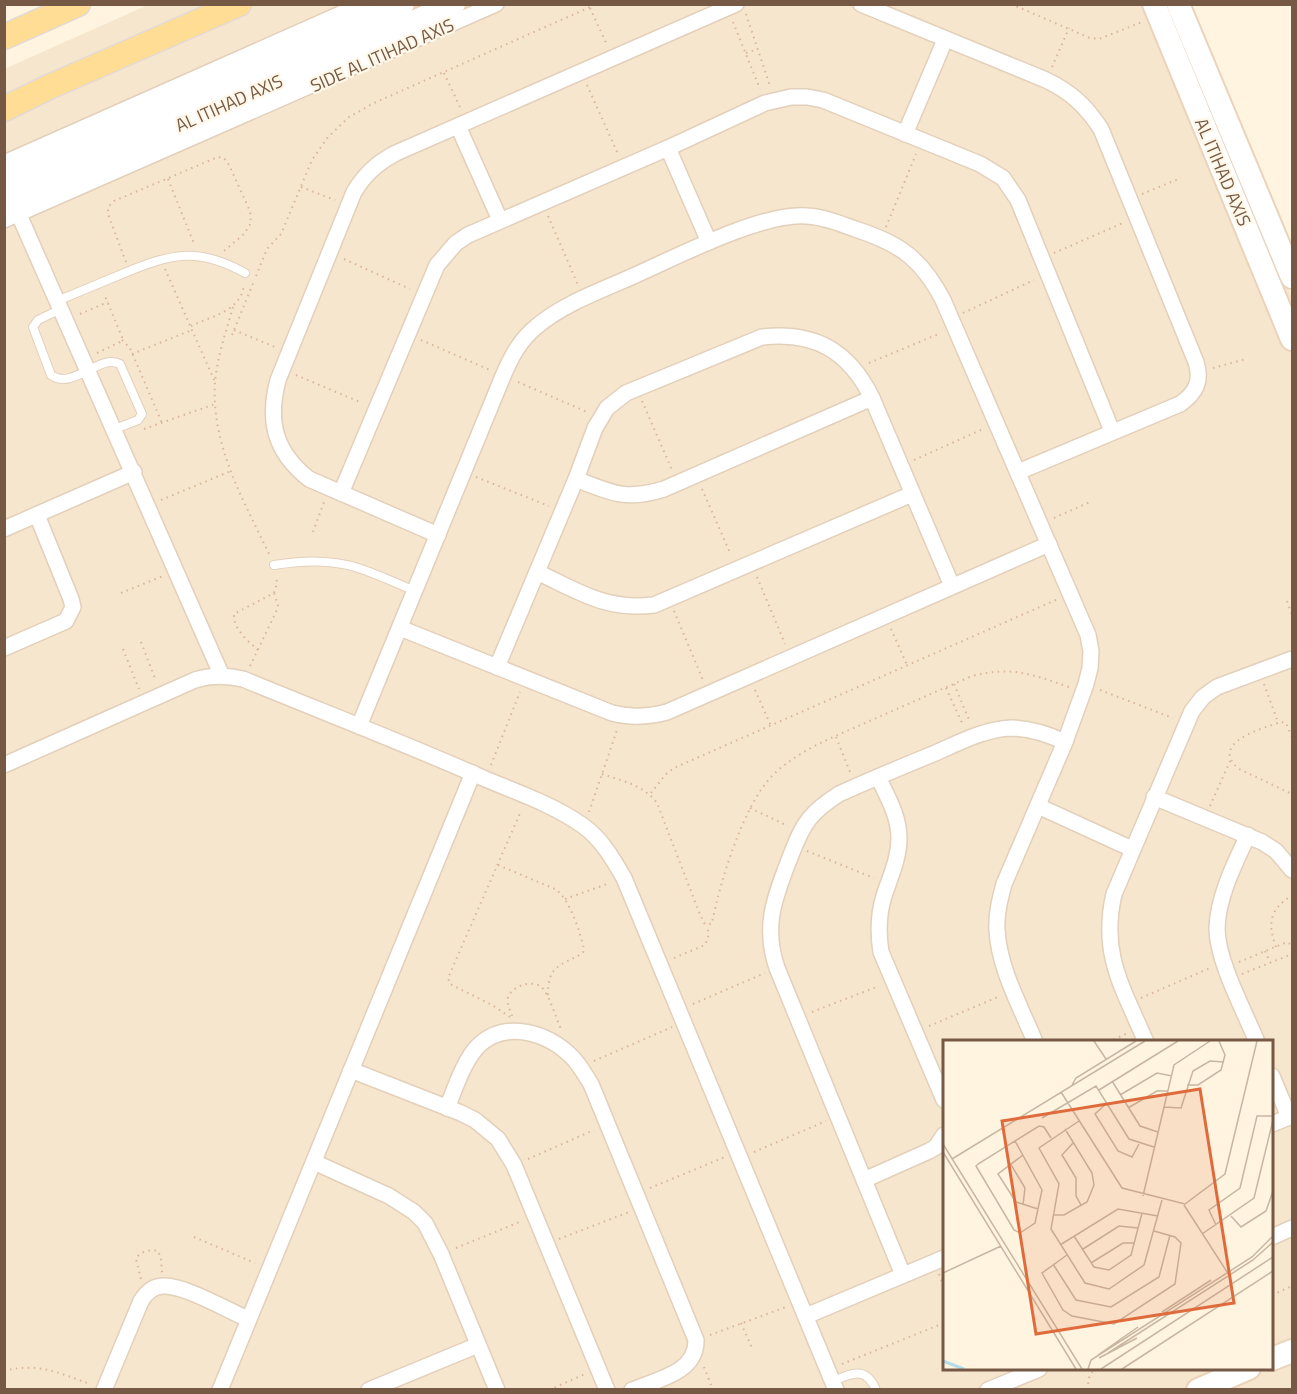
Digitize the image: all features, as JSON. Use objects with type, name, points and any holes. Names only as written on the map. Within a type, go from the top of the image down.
[{"type":"main road","points":[[4,37],[78,4]]},
{"type":"main road","points":[[4,109],[239,4]]},
{"type":"street","points":[[4,163],[230,72],[363,4]]},
{"type":"street","name":"AL ITIHAD AXIS","points":[[8,200],[230,72],[403,4]]},
{"type":"street","name":"AL ITIHAD AXIS","points":[[8,200],[454,4]]},
{"type":"street","name":"SIDE AL ITIHAD AXIS","points":[[8,200],[496,4]]},
{"type":"street","points":[[861,4],[1063,88],[1091,113],[1101,129],[1199,371],[1195,391],[1180,404],[1018,472]]},
{"type":"street","name":"AL ITIHAD AXIS","points":[[1178,4],[1293,277]]},
{"type":"street","points":[[438,535],[309,480],[295,468],[284,453],[276,435],[273,398],[282,370],[361,179],[383,160],[735,6]]},
{"type":"street","name":"AL ITIHAD AXIS","points":[[1156,10],[1293,339]]},
{"type":"street","points":[[905,134],[945,40]]},
{"type":"street","points":[[335,491],[376,409],[436,265],[456,243],[500,220],[668,148],[770,101],[799,97],[823,100],[980,164],[1003,178],[1018,200],[1112,431]]},
{"type":"street","points":[[463,124],[500,220]]},
{"type":"street","points":[[668,148],[709,242]]},
{"type":"street","points":[[8,200],[86,365],[222,676]]},
{"type":"street","points":[[359,726],[512,356],[522,341],[549,317],[584,298],[709,242],[784,217],[805,215],[826,219],[881,238],[900,247],[933,279],[1086,627],[1091,651],[1085,688],[1004,884],[998,907],[997,930],[1000,953],[1035,1040]]},
{"type":"street","points":[[497,667],[601,417],[616,400],[637,388],[762,337],[796,336],[828,347],[855,369],[872,399],[952,586]]},
{"type":"street","points":[[576,479],[616,494],[633,496],[649,494],[678,484],[872,399]]},
{"type":"street","points":[[4,529],[134,472]]},
{"type":"street","points":[[537,572],[599,601],[635,608],[654,605],[912,495]]},
{"type":"street","points":[[4,648],[66,621],[73,607],[37,515]]},
{"type":"street","points":[[400,628],[622,715],[656,715],[709,694],[1049,544]]},
{"type":"street","points":[[1143,1035],[1115,969],[1110,951],[1108,932],[1114,894],[1192,711],[1203,697],[1217,687],[1293,659]]},
{"type":"street","points":[[4,765],[195,680],[222,676],[243,679],[359,726],[527,797],[584,826],[600,842],[624,878],[832,1380]]},
{"type":"street","points":[[903,1275],[772,955],[771,914],[775,895],[801,832],[824,804],[839,794],[972,737],[994,730],[1012,728],[1039,732],[1065,741]]},
{"type":"street","points":[[220,1389],[351,1070],[479,776]]},
{"type":"street","points":[[878,777],[897,819],[899,837],[898,855],[879,916],[878,934],[881,952],[943,1095]]},
{"type":"street","points":[[1154,797],[1248,835],[1276,851],[1293,870]]},
{"type":"street","points":[[1038,806],[1132,849]]},
{"type":"street","points":[[1248,835],[1219,910],[1217,928],[1219,946],[1227,970],[1257,1040]]},
{"type":"street","points":[[447,1108],[468,1060],[488,1038],[501,1032],[516,1030],[546,1038],[576,1062],[591,1084],[696,1344],[691,1361],[686,1366],[632,1389]]},
{"type":"street","points":[[351,1070],[461,1113],[487,1129],[507,1151],[536,1215],[607,1389]]},
{"type":"street","points":[[1273,1078],[1291,1116],[1273,1124]]},
{"type":"street","points":[[864,1180],[929,1151],[936,1147],[943,1138]]},
{"type":"street","points":[[314,1162],[389,1196],[408,1207],[424,1222],[441,1254],[497,1389]]},
{"type":"street","points":[[1273,1237],[1293,1228]]},
{"type":"street","points":[[806,1316],[943,1259]]},
{"type":"street","points":[[104,1389],[141,1301],[146,1293],[154,1288],[163,1286],[182,1289],[248,1319]]},
{"type":"street","points":[[369,1389],[478,1345]]},
{"type":"street","points":[[1273,1359],[1293,1351]]},
{"type":"street","points":[[988,1389],[1036,1370]]},
{"type":"street","points":[[1198,1389],[1244,1370]]},
{"type":"lane","points":[[117,434],[141,417],[142,410],[123,367],[116,361],[86,365],[64,380],[55,378],[51,375],[33,327],[38,320],[61,310],[99,283],[160,259],[179,255],[199,256],[215,259],[245,273]]},
{"type":"lane","points":[[274,565],[295,562],[338,563],[358,568],[415,591]]},
{"type":"lane","points":[[832,1380],[852,1373],[860,1373],[872,1381],[876,1389]]},
{"type":"path","points":[[232,335],[267,249],[281,234],[317,152],[328,137],[349,117],[374,103],[597,4]]},
{"type":"path","points":[[1011,4],[1090,38],[1099,39],[1156,10]]},
{"type":"path","points":[[735,6],[758,49],[770,101]]},
{"type":"path","points":[[735,6],[746,53],[770,101]]},
{"type":"path","points":[[590,8],[613,58]]},
{"type":"path","points":[[1046,80],[1069,28]]},
{"type":"path","points":[[746,53],[758,49]]},
{"type":"path","points":[[582,72],[624,167]]},
{"type":"path","points":[[444,73],[463,124]]},
{"type":"path","points":[[881,238],[921,140]]},
{"type":"path","points":[[129,271],[107,211],[110,205],[218,157],[224,158],[229,165],[250,211],[251,223],[244,234],[215,259]]},
{"type":"path","points":[[1129,200],[1181,178]]},
{"type":"path","points":[[168,179],[199,256]]},
{"type":"path","points":[[301,187],[349,206]]},
{"type":"path","points":[[542,202],[584,298]]},
{"type":"path","points":[[1041,258],[1137,218]]},
{"type":"path","points":[[330,254],[423,295]]},
{"type":"path","points":[[160,259],[215,382]]},
{"type":"path","points":[[190,326],[233,307],[243,293],[245,273]]},
{"type":"path","points":[[855,369],[953,323],[1048,274]]},
{"type":"path","points":[[99,283],[122,334],[122,340],[132,354],[162,423]]},
{"type":"path","points":[[61,310],[108,302]]},
{"type":"path","points":[[233,307],[218,361],[215,382],[220,443],[274,565],[277,583],[274,593],[278,605],[243,679]]},
{"type":"path","points":[[132,354],[192,330]]},
{"type":"path","points":[[234,330],[289,353]]},
{"type":"path","points":[[86,365],[122,340]]},
{"type":"path","points":[[1199,371],[1246,359]]},
{"type":"path","points":[[282,370],[376,409]]},
{"type":"path","points":[[637,388],[678,484]]},
{"type":"path","points":[[117,434],[162,423],[215,404]]},
{"type":"path","points":[[900,466],[996,423]]},
{"type":"path","points":[[148,505],[231,471]]},
{"type":"path","points":[[464,472],[562,512]]},
{"type":"path","points":[[696,475],[791,658]]},
{"type":"path","points":[[313,532],[335,491]]},
{"type":"path","points":[[1040,524],[1090,502]]},
{"type":"path","points":[[121,593],[176,570]]},
{"type":"path","points":[[258,650],[236,624],[234,614],[274,593]]},
{"type":"path","points":[[651,794],[665,775],[674,768],[1071,593]]},
{"type":"path","points":[[669,600],[709,694]]},
{"type":"path","points":[[1287,601],[1293,615]]},
{"type":"path","points":[[885,616],[907,666]]},
{"type":"path","points":[[141,642],[162,694]]},
{"type":"path","points":[[123,650],[144,702]]},
{"type":"path","points":[[1259,670],[1278,722]]},
{"type":"path","points":[[708,925],[712,923],[716,901],[753,800],[772,776],[795,757],[836,736],[972,676],[990,672],[1028,673],[1085,688],[1185,723]]},
{"type":"path","points":[[750,676],[771,726]]},
{"type":"path","points":[[479,776],[526,678]]},
{"type":"path","points":[[954,684],[972,737]]},
{"type":"path","points":[[946,688],[972,737]]},
{"type":"path","points":[[584,826],[622,715]]},
{"type":"path","points":[[1293,737],[1286,723],[1278,722],[1235,741],[1230,753],[1231,759],[1239,769],[1293,795]]},
{"type":"path","points":[[836,736],[856,786]]},
{"type":"path","points":[[1205,818],[1231,759]]},
{"type":"path","points":[[602,774],[641,787],[651,794],[657,803],[704,923],[708,925]]},
{"type":"path","points":[[527,797],[448,981],[453,986],[492,1005],[513,1019],[508,998],[514,989],[529,983],[544,989],[576,1062],[682,1016],[777,968]]},
{"type":"path","points":[[750,808],[801,832]]},
{"type":"path","points":[[795,846],[888,884]]},
{"type":"path","points":[[498,865],[555,889],[565,899],[584,949],[583,953],[559,964],[553,971],[548,997]]},
{"type":"path","points":[[565,899],[624,878]]},
{"type":"path","points":[[1276,947],[1270,927],[1275,909],[1293,895]]},
{"type":"path","points":[[660,964],[705,945],[708,938],[708,925]]},
{"type":"path","points":[[1130,1003],[1227,970],[1287,942],[1293,945]]},
{"type":"path","points":[[1265,951],[1271,963]]},
{"type":"path","points":[[1227,970],[1271,963],[1293,954]]},
{"type":"path","points":[[797,1018],[893,981]]},
{"type":"path","points":[[915,1032],[1014,990]]},
{"type":"path","points":[[1114,1040],[1143,1035]]},
{"type":"path","points":[[548,1244],[739,1155],[838,1116]]},
{"type":"path","points":[[514,1165],[607,1124]]},
{"type":"path","points":[[441,1254],[536,1215]]},
{"type":"path","points":[[194,1237],[269,1268]]},
{"type":"path","points":[[146,1293],[136,1263],[136,1259],[141,1254],[154,1250],[160,1254],[163,1286]]},
{"type":"path","points":[[1273,1295],[1293,1286]]},
{"type":"path","points":[[712,1389],[696,1344],[741,1323],[800,1302]]},
{"type":"path","points":[[741,1323],[752,1348]]},
{"type":"path","points":[[832,1380],[943,1324]]},
{"type":"path","points":[[4,1371],[26,1366],[40,1367],[104,1389]]},
{"type":"path","points":[[549,1389],[598,1369]]},
{"type":"path","points":[[1089,1389],[1088,1378],[1094,1370]]},
{"type":"shaded area","points":[[148,5],[1172,5],[1292,297],[1292,1389],[5,1389],[4,69]]}]
